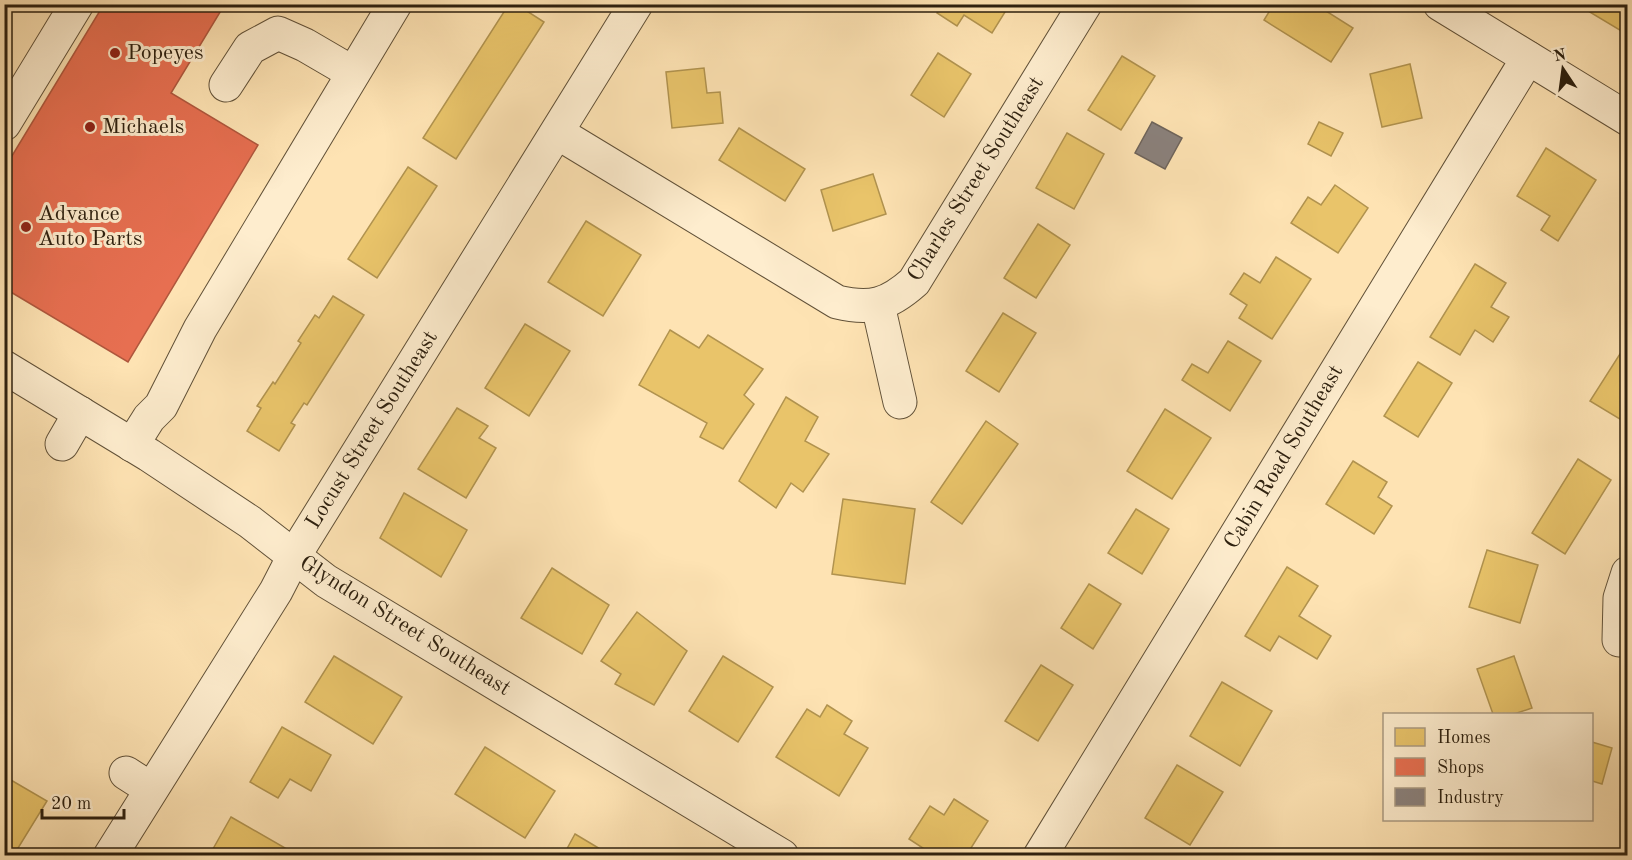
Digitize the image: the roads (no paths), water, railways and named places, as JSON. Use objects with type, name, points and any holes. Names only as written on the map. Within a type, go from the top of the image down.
[{"type":"street","points":[[4,124],[77,4]]},
{"type":"street","points":[[132,445],[149,418],[161,406],[200,329],[394,4]]},
{"type":"street","name":"Locust Street Southeast","points":[[110,855],[139,781],[276,591],[294,556],[636,4]]},
{"type":"street","name":"Charles Street Southeast","points":[[878,305],[898,296],[914,282],[1085,4]]},
{"type":"street","points":[[1440,4],[1628,119]]},
{"type":"street","points":[[226,85],[250,48],[278,33],[305,45],[353,73]]},
{"type":"street","name":"Cabin Road Southeast","points":[[1040,855],[1528,58]]},
{"type":"street","points":[[558,133],[837,302],[856,306],[878,305],[900,402]]},
{"type":"street","name":"Glyndon Street Southeast","points":[[4,367],[132,445],[250,522],[326,581],[782,855]]},
{"type":"street","points":[[62,444],[80,413]]},
{"type":"street","points":[[1619,640],[1620,598],[1628,573]]},
{"type":"place","name":"Popeyes","points":[[115,53]]},
{"type":"place","name":"Michaels","points":[[90,127]]},
{"type":"place","name":"Advance Auto Parts","points":[[26,227]]}]
